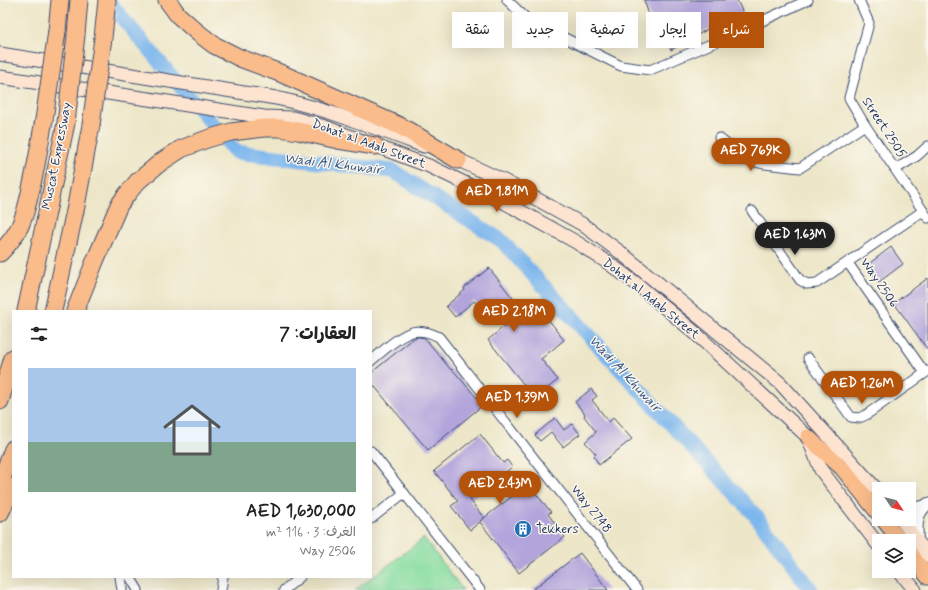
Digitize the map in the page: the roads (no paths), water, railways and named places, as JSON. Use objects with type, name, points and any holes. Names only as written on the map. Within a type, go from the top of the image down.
[{"type":"highway","points":[[0,253],[15,235],[26,209],[44,120],[60,0]]},
{"type":"highway","name":"Muscat Expressway","points":[[26,310],[66,123],[79,0]]},
{"type":"highway","name":"Muscat Expressway","points":[[53,310],[76,206],[91,125],[107,0]]},
{"type":"highway","points":[[167,0],[178,15],[214,45],[240,58],[280,72],[402,127],[458,160]]},
{"type":"highway","points":[[75,310],[119,205],[138,181],[161,162],[181,149],[231,132],[264,128],[298,130],[338,140],[376,146]]},
{"type":"highway","points":[[0,401],[12,361]]},
{"type":"highway","points":[[0,484],[12,452]]},
{"type":"highway","points":[[0,513],[12,489]]},
{"type":"main road","name":"Dohat al Adab Street","points":[[0,54],[298,103],[387,132],[458,160],[502,180],[582,224],[620,252],[780,383],[872,484]]},
{"type":"main road","name":"Dohat al Adab Street","points":[[0,77],[264,117],[293,118],[325,127],[429,166],[502,201],[576,242],[607,262],[638,284],[694,332],[808,437],[821,470],[872,537]]},
{"type":"main road","points":[[808,437],[842,468],[872,505]]},
{"type":"main road","points":[[888,526],[895,534]]},
{"type":"main road","points":[[916,549],[928,556]]},
{"type":"main road","points":[[916,553],[928,577]]},
{"type":"main road","points":[[905,578],[915,590]]},
{"type":"street","points":[[507,0],[527,19],[621,66],[650,70],[808,0]]},
{"type":"street","name":"Street 2505","points":[[859,0],[869,23],[849,98],[865,125],[926,214]]},
{"type":"street","points":[[718,138],[746,160],[800,168],[865,125]]},
{"type":"street","points":[[896,169],[917,156],[928,146]]},
{"type":"street","points":[[752,211],[800,280],[807,284],[817,283],[848,263]]},
{"type":"street","name":"Way 2506","points":[[808,358],[851,417],[859,418],[866,415],[926,372],[848,263],[926,214]]},
{"type":"street","name":"Way 2748","points":[[372,360],[401,337],[413,332],[429,332],[439,337],[637,590]]},
{"type":"street","points":[[372,452],[480,590]]},
{"type":"street","points":[[372,518],[404,493]]},
{"type":"street","points":[[916,508],[926,505]]},
{"type":"street","points":[[915,534],[916,523],[919,514],[926,505]]},
{"type":"street","points":[[120,578],[122,590]]},
{"type":"street","points":[[131,578],[138,590]]},
{"type":"street","points":[[221,590],[223,578]]},
{"type":"street","points":[[288,588],[299,578]]},
{"type":"waterway","name":"Wadi Al Khuwair","points":[[107,0],[236,152],[393,171],[502,241],[756,516],[811,590]]},
{"type":"place","name":"Tekkers","points":[[523,529]]}]
